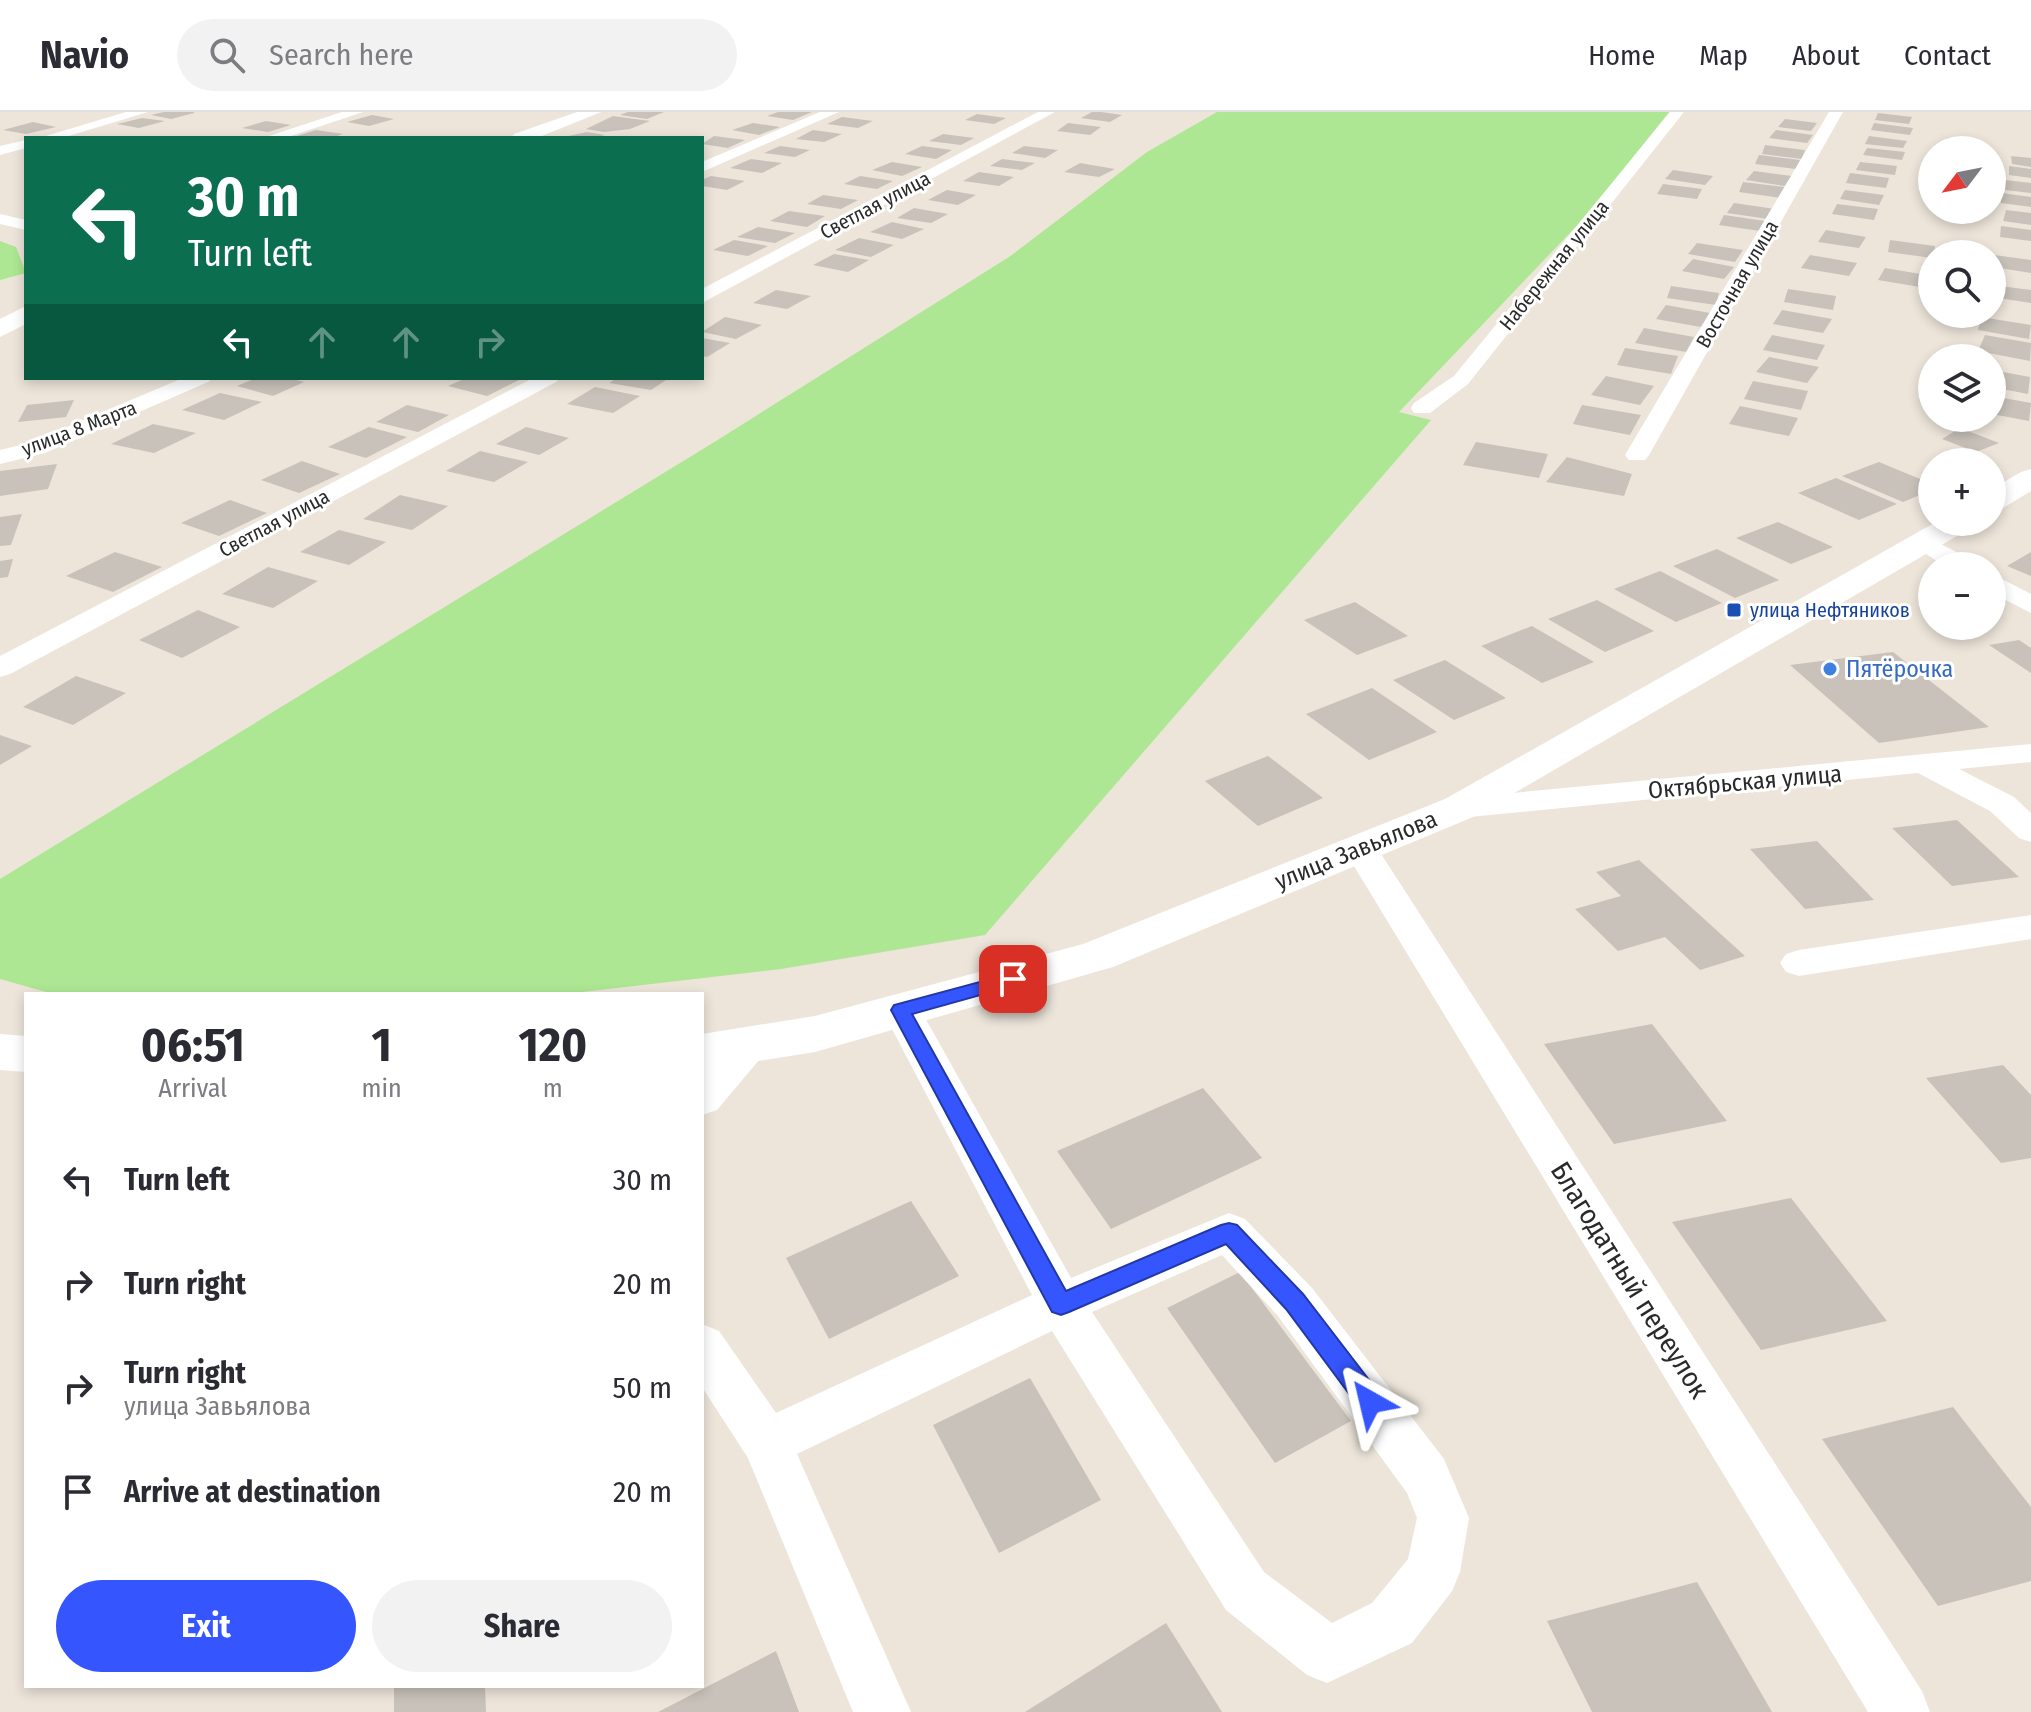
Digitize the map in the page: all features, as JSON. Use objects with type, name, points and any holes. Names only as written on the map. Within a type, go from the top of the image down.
[{"type":"street","points":[[53,136],[141,112]]},
{"type":"street","points":[[277,136],[356,112]]},
{"type":"street","points":[[526,136],[593,112]]},
{"type":"street","points":[[704,166],[832,112]]},
{"type":"street","name":"Светлая улица","points":[[704,296],[1048,112]]},
{"type":"street","name":"Набережная улица","points":[[1422,408],[1461,380],[1677,112]]},
{"type":"street","name":"Восточная улица","points":[[1637,455],[1836,112]]},
{"type":"street","points":[[0,151],[24,145]]},
{"type":"street","points":[[0,219],[24,213]]},
{"type":"street","points":[[0,219],[24,225]]},
{"type":"street","points":[[0,330],[24,314]]},
{"type":"street","name":"улица 8 Марта","points":[[0,457],[37,448],[196,380]]},
{"type":"street","name":"Светлая улица","points":[[0,668],[545,380]]},
{"type":"street","points":[[2006,493],[2031,478]]},
{"type":"street","name":"улица Завьялова","points":[[704,1052],[815,1034],[1097,956],[1459,808],[1687,679],[1886,561],[1935,536]]},
{"type":"street","points":[[1923,543],[1939,552]]},
{"type":"street","points":[[2006,590],[2031,605]]},
{"type":"street","name":"Октябрьская улица","points":[[1459,808],[2031,753]]},
{"type":"street","points":[[1926,765],[2002,804],[2031,831]]},
{"type":"street","name":"Благодатный переулок","points":[[1360,848],[1901,1712]]},
{"type":"street","points":[[1799,963],[2031,927]]},
{"type":"street","points":[[767,1443],[1061,1304],[1229,1232],[1295,1302],[1426,1477],[1443,1518],[1433,1572],[1392,1623],[1327,1655],[1245,1591],[1061,1304],[901,1010]]},
{"type":"street","points":[[704,1097],[750,1044]]},
{"type":"street","points":[[0,1052],[24,1054]]},
{"type":"street","points":[[704,1349],[767,1443],[882,1712]]},
{"type":"green space","points":[[1217,112],[1669,112],[1587,215],[1399,412],[1431,420],[985,935],[781,969],[582,992],[46,992],[0,979],[0,879],[716,441],[1009,257],[1147,152]]},
{"type":"green space","points":[[0,241],[16,247],[24,274],[0,280]]},
{"type":"building","points":[[628,112],[664,112],[647,119],[620,115]]},
{"type":"building","points":[[778,112],[812,112],[793,120],[767,116]]},
{"type":"building","points":[[1092,112],[1122,115],[1110,122],[1081,118]]},
{"type":"building","points":[[194,113],[171,119],[151,115]]},
{"type":"building","points":[[1878,113],[1912,117],[1909,124],[1875,120]]},
{"type":"building","points":[[977,114],[1006,118],[994,124],[965,120]]},
{"type":"building","points":[[372,115],[394,119],[369,126],[347,122]]},
{"type":"building","points":[[613,116],[650,121],[630,129],[604,132],[586,129]]},
{"type":"building","points":[[842,117],[873,121],[858,128],[827,124]]},
{"type":"building","points":[[142,118],[165,121],[139,128],[117,124]]},
{"type":"building","points":[[1785,119],[1817,123],[1811,131],[1778,127]]},
{"type":"building","points":[[266,121],[291,125],[268,132],[242,128]]},
{"type":"building","points":[[33,122],[56,127],[26,134],[3,130]]},
{"type":"building","points":[[753,123],[780,127],[759,135],[732,130]]},
{"type":"building","points":[[1068,123],[1101,127],[1090,135],[1057,131]]},
{"type":"building","points":[[1874,123],[1913,128],[1910,135],[1871,130]]},
{"type":"building","points":[[316,130],[343,134],[337,136],[297,136]]},
{"type":"building","points":[[813,130],[842,134],[824,142],[796,139]]},
{"type":"building","points":[[1776,130],[1813,135],[1807,143],[1769,138]]},
{"type":"building","points":[[587,132],[605,135],[602,136],[568,136]]},
{"type":"building","points":[[943,134],[974,138],[961,145],[929,141]]},
{"type":"building","points":[[714,136],[745,140],[728,148],[704,143]]},
{"type":"building","points":[[1869,136],[1907,141],[1903,148],[1865,144]]},
{"type":"building","points":[[1765,145],[1805,150],[1802,159],[1762,154]]},
{"type":"building","points":[[780,146],[810,150],[795,157],[764,153]]},
{"type":"building","points":[[922,146],[952,150],[936,159],[905,154]]},
{"type":"building","points":[[1024,146],[1058,150],[1045,158],[1012,153]]},
{"type":"building","points":[[1867,148],[1905,152],[1902,160],[1863,155]]},
{"type":"building","points":[[1759,155],[1800,160],[1796,169],[1755,164]]},
{"type":"building","points":[[2011,156],[2031,158],[2031,167],[2012,164]]},
{"type":"building","points":[[751,159],[782,163],[762,173],[730,168]]},
{"type":"building","points":[[1002,159],[1035,163],[1022,170],[990,166]]},
{"type":"building","points":[[892,162],[922,167],[902,176],[872,170]]},
{"type":"building","points":[[1860,162],[1897,166],[1895,175],[1856,170]]},
{"type":"building","points":[[1080,163],[1115,169],[1099,177],[1064,172]]},
{"type":"building","points":[[2009,166],[2031,169],[2031,178],[2009,175]]},
{"type":"building","points":[[1673,170],[1713,176],[1705,185],[1665,179]]},
{"type":"building","points":[[1754,171],[1792,176],[1785,186],[1746,180]]},
{"type":"building","points":[[979,172],[1014,177],[999,186],[963,181]]},
{"type":"building","points":[[1850,173],[1889,178],[1886,188],[1846,183]]},
{"type":"building","points":[[711,176],[745,181],[727,190],[704,186],[704,179]]},
{"type":"building","points":[[860,176],[893,181],[877,189],[844,184]]},
{"type":"building","points":[[2006,180],[2031,183],[2031,193],[2006,190]]},
{"type":"building","points":[[1743,182],[1785,187],[1781,198],[1739,192]]},
{"type":"building","points":[[1663,184],[1702,189],[1697,199],[1657,194]]},
{"type":"building","points":[[947,190],[976,195],[958,205],[928,200]]},
{"type":"building","points":[[1845,190],[1884,195],[1879,205],[1840,199]]},
{"type":"building","points":[[2006,194],[2031,197],[2031,207],[2006,204]]},
{"type":"building","points":[[823,195],[858,200],[841,209],[807,204]]},
{"type":"building","points":[[1734,203],[1775,209],[1768,219],[1727,213]]},
{"type":"building","points":[[1837,204],[1878,209],[1874,220],[1832,214]]},
{"type":"building","points":[[914,208],[948,214],[931,223],[897,218]]},
{"type":"building","points":[[2006,210],[2031,213],[2031,225],[2006,221]]},
{"type":"building","points":[[789,211],[825,216],[807,227],[770,221]]},
{"type":"building","points":[[1724,215],[1765,221],[1760,231],[1719,225]]},
{"type":"building","points":[[892,222],[924,229],[902,239],[870,232]]},
{"type":"building","points":[[2001,226],[2031,230],[2031,241],[2000,237]]},
{"type":"building","points":[[758,227],[795,233],[775,243],[737,237]]},
{"type":"building","points":[[1826,230],[1866,237],[1859,248],[1818,242]]},
{"type":"building","points":[[859,238],[894,245],[871,257],[835,250]]},
{"type":"building","points":[[734,240],[768,246],[748,256],[713,250]]},
{"type":"building","points":[[1890,240],[1918,244],[1918,256],[1888,252]]},
{"type":"building","points":[[1697,243],[1743,250],[1735,262],[1688,254]]},
{"type":"building","points":[[834,254],[869,260],[848,272],[813,265]]},
{"type":"building","points":[[1810,255],[1857,263],[1849,276],[1801,268]]},
{"type":"building","points":[[2006,257],[2031,260],[2031,273],[2006,269]]},
{"type":"building","points":[[1693,259],[1734,267],[1724,279],[1682,271]]},
{"type":"building","points":[[1885,268],[1918,274],[1918,287],[1878,280]]},
{"type":"building","points":[[1671,286],[1719,293],[1716,305],[1667,298]]},
{"type":"building","points":[[2006,287],[2031,290],[2031,303],[2006,299]]},
{"type":"building","points":[[1788,289],[1836,296],[1833,310],[1784,302]]},
{"type":"building","points":[[776,290],[811,296],[787,309],[753,303]]},
{"type":"building","points":[[1666,305],[1710,313],[1701,327],[1656,319]]},
{"type":"building","points":[[1782,310],[1832,319],[1823,333],[1773,324]]},
{"type":"building","points":[[725,317],[762,325],[736,339],[704,331]]},
{"type":"building","points":[[2006,321],[2031,325],[2029,339],[1978,330],[2006,328]]},
{"type":"building","points":[[1644,328],[1694,337],[1686,352],[1635,343]]},
{"type":"building","points":[[1772,335],[1825,345],[1817,360],[1763,350]]},
{"type":"building","points":[[1985,335],[2031,343],[2030,361],[2006,356],[2006,344],[1981,344]]},
{"type":"building","points":[[704,338],[730,343],[704,356]]},
{"type":"building","points":[[1625,348],[1678,356],[1671,374],[1617,365]]},
{"type":"building","points":[[1769,357],[1819,367],[1807,383],[1756,372]]},
{"type":"building","points":[[2006,373],[2030,377],[2028,394],[2006,390]]},
{"type":"building","points":[[1606,376],[1654,386],[1640,405],[1591,395]]},
{"type":"building","points":[[251,380],[304,382],[273,396],[237,386]]},
{"type":"building","points":[[462,380],[519,380],[487,396],[448,386]]},
{"type":"building","points":[[614,380],[666,380],[651,390],[609,383]]},
{"type":"building","points":[[1753,381],[1808,391],[1801,410],[1744,399]]},
{"type":"building","points":[[595,387],[640,396],[613,413],[567,404]]},
{"type":"building","points":[[220,393],[262,402],[224,420],[182,410]]},
{"type":"building","points":[[2006,399],[2031,403],[2029,421],[2006,417]]},
{"type":"building","points":[[74,400],[66,417],[18,422],[27,405]]},
{"type":"building","points":[[407,405],[449,415],[418,432],[376,422]]},
{"type":"building","points":[[1582,405],[1641,415],[1630,435],[1573,424]]},
{"type":"building","points":[[1740,406],[1798,418],[1789,436],[1729,424]]},
{"type":"building","points":[[153,424],[196,433],[154,453],[111,444]]},
{"type":"building","points":[[369,427],[407,437],[366,458],[328,447]]},
{"type":"building","points":[[526,427],[569,438],[539,455],[496,444]]},
{"type":"building","points":[[1953,432],[1970,432],[1999,443],[1986,448],[1966,448],[1942,439]]},
{"type":"building","points":[[1476,442],[1548,454],[1539,478],[1463,465]]},
{"type":"building","points":[[480,451],[528,462],[494,482],[446,471]]},
{"type":"building","points":[[1567,457],[1632,474],[1624,496],[1546,482]]},
{"type":"building","points":[[302,461],[340,474],[299,493],[261,480]]},
{"type":"building","points":[[1879,462],[1918,478],[1918,496],[1903,502],[1842,476]]},
{"type":"building","points":[[57,464],[48,489],[0,496],[0,471]]},
{"type":"building","points":[[1836,478],[1897,504],[1859,520],[1798,493]]},
{"type":"building","points":[[400,495],[448,506],[412,530],[363,519]]},
{"type":"building","points":[[230,500],[267,513],[219,536],[181,523]]},
{"type":"building","points":[[22,514],[11,545],[0,546],[0,517]]},
{"type":"building","points":[[1778,522],[1833,547],[1791,564],[1736,538]]},
{"type":"building","points":[[339,530],[386,542],[349,565],[300,552]]},
{"type":"building","points":[[1717,549],[1779,580],[1735,598],[1673,566]]},
{"type":"building","points":[[115,552],[162,567],[113,592],[66,576]]},
{"type":"building","points":[[2031,552],[2031,576],[2007,566]]},
{"type":"building","points":[[13,559],[8,577],[0,578],[0,561]]},
{"type":"building","points":[[268,567],[318,581],[273,608],[222,594]]},
{"type":"building","points":[[1660,571],[1722,603],[1676,622],[1614,589]]},
{"type":"building","points":[[1597,600],[1654,631],[1605,652],[1548,619]]},
{"type":"building","points":[[1355,602],[1408,636],[1357,655],[1304,620]]},
{"type":"building","points":[[198,610],[240,627],[182,658],[139,640]]},
{"type":"building","points":[[1532,626],[1594,662],[1542,683],[1481,646]]},
{"type":"building","points":[[2019,640],[2031,648],[2031,673],[1989,645]]},
{"type":"building","points":[[1893,652],[1989,727],[1879,743],[1790,665]]},
{"type":"building","points":[[1445,660],[1506,698],[1454,720],[1393,680]]},
{"type":"building","points":[[76,676],[126,693],[73,725],[23,707]]},
{"type":"building","points":[[1372,688],[1437,732],[1369,760],[1306,714]]},
{"type":"building","points":[[0,735],[32,746],[0,765]]},
{"type":"building","points":[[1268,756],[1323,798],[1258,826],[1205,781]]},
{"type":"building","points":[[1957,820],[2019,877],[1952,886],[1892,828]]},
{"type":"building","points":[[1817,841],[1874,900],[1805,909],[1750,849]]},
{"type":"building","points":[[1639,860],[1745,956],[1700,970],[1665,937],[1618,951],[1575,909],[1621,896],[1596,872]]},
{"type":"building","points":[[1652,1024],[1727,1121],[1614,1144],[1544,1044]]},
{"type":"building","points":[[2003,1065],[2031,1095],[2031,1158],[2001,1163],[1926,1078]]},
{"type":"building","points":[[1203,1088],[1262,1158],[1111,1229],[1057,1151]]},
{"type":"building","points":[[1791,1198],[1887,1321],[1761,1350],[1672,1222]]},
{"type":"building","points":[[911,1201],[959,1276],[829,1339],[786,1258]]},
{"type":"building","points":[[1240,1272],[1351,1421],[1275,1463],[1167,1308]]},
{"type":"building","points":[[1030,1378],[1101,1500],[999,1553],[933,1425]]},
{"type":"building","points":[[1953,1407],[2031,1507],[2031,1581],[1938,1606],[1822,1439]]},
{"type":"building","points":[[1697,1582],[1772,1712],[1592,1712],[1547,1621]]},
{"type":"building","points":[[1166,1623],[1222,1712],[1025,1712]]},
{"type":"building","points":[[776,1651],[799,1712],[658,1712]]},
{"type":"building","points":[[394,1688],[485,1688],[486,1712],[394,1712]]},
{"type":"place","name":"улица Нефтяников","points":[[1734,610]]},
{"type":"place","name":"Пятёрочка","points":[[1830,669]]},
{"type":"route","points":[[1013,979],[901,1010],[1061,1304],[1229,1232],[1295,1302],[1370,1402]]}]
